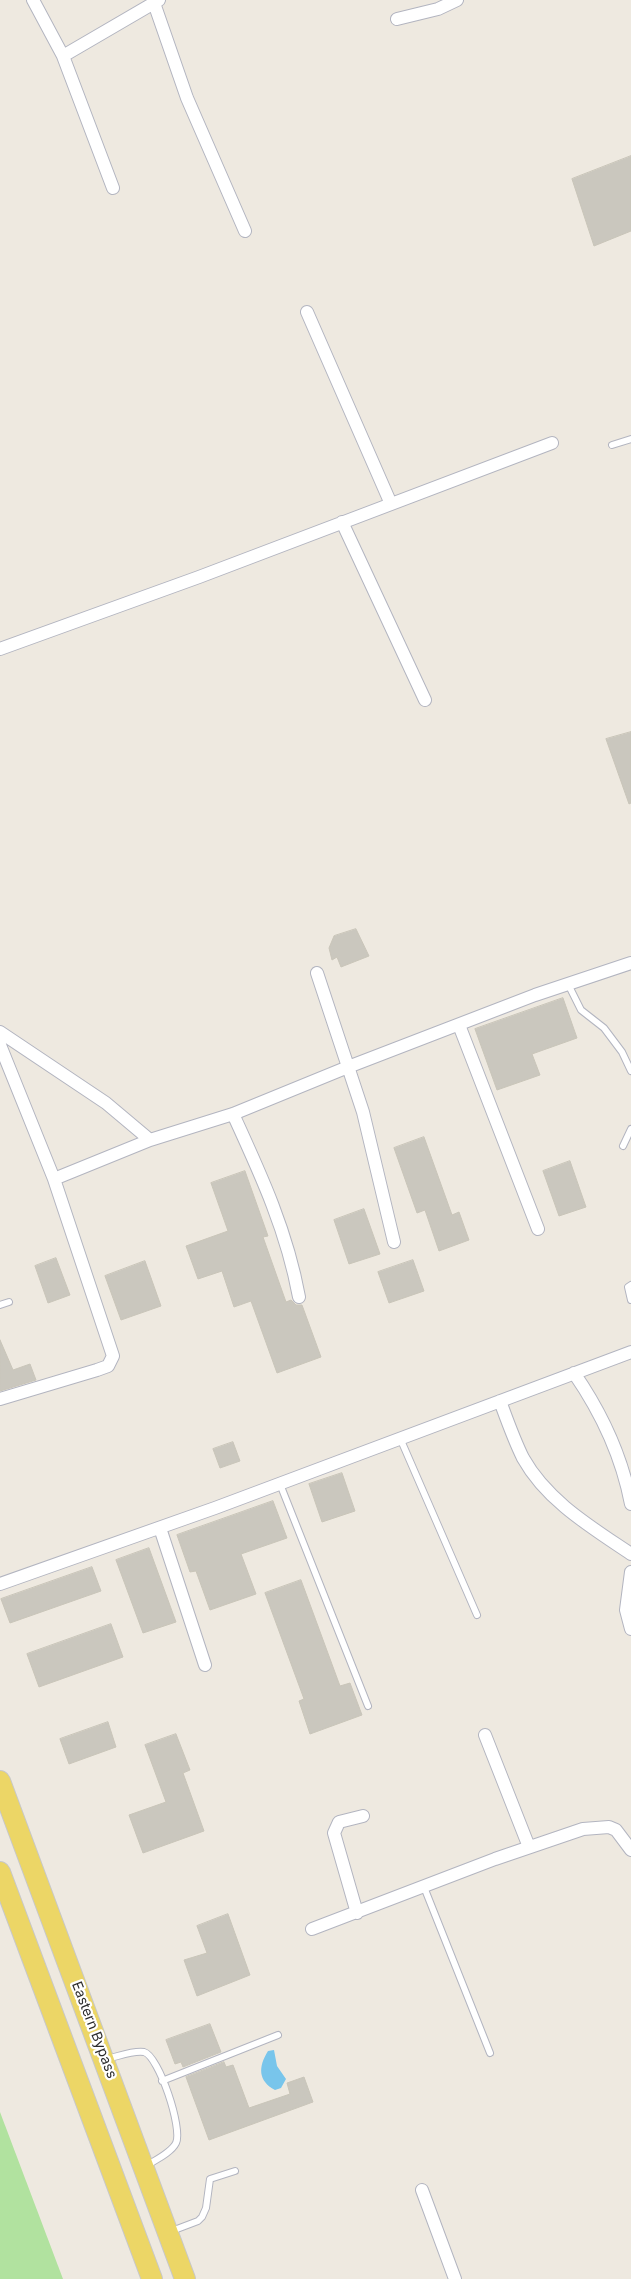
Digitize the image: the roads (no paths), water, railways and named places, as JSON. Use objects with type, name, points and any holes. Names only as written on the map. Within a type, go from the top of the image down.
[{"type":"main road","name":"Eastern Bypass","points":[[0,1781],[186,2279]]},
{"type":"main road","points":[[0,1872],[152,2279]]},
{"type":"street","points":[[33,0],[62,56],[113,188]]},
{"type":"street","points":[[397,19],[438,9],[457,0]]},
{"type":"street","points":[[62,56],[156,2],[187,98],[245,230]]},
{"type":"street","points":[[307,312],[391,504]]},
{"type":"street","points":[[0,649],[199,578],[552,443]]},
{"type":"street","points":[[342,522],[425,700]]},
{"type":"street","points":[[54,1179],[150,1140],[233,1114],[348,1067],[568,984],[631,963]]},
{"type":"street","points":[[317,973],[363,1112],[394,1242]]},
{"type":"street","points":[[459,1025],[538,1229]]},
{"type":"street","points":[[0,1032],[98,1098],[150,1140]]},
{"type":"street","points":[[0,1045],[54,1179],[113,1356],[108,1366],[0,1399]]},
{"type":"street","points":[[233,1114],[280,1220],[292,1258],[299,1297]]},
{"type":"street","points":[[0,1584],[280,1484],[631,1352]]},
{"type":"street","points":[[574,1373],[595,1404],[626,1478],[631,1504]]},
{"type":"street","points":[[500,1401],[522,1457],[543,1485],[576,1517],[631,1554]]},
{"type":"street","points":[[160,1528],[205,1665]]},
{"type":"street","points":[[631,1572],[626,1610],[631,1629]]},
{"type":"street","points":[[485,1735],[529,1847]]},
{"type":"street","points":[[357,1913],[334,1832],[339,1822],[363,1816]]},
{"type":"street","points":[[312,1930],[529,1847],[583,1829],[609,1827],[616,1830],[631,1850]]},
{"type":"street","points":[[422,2190],[455,2279]]},
{"type":"lane","points":[[612,446],[631,439]]},
{"type":"lane","points":[[568,984],[581,1010],[604,1028],[622,1052],[631,1071]]},
{"type":"lane","points":[[623,1146],[631,1129]]},
{"type":"lane","points":[[631,1285],[628,1287],[631,1300]]},
{"type":"lane","points":[[0,1305],[9,1302]]},
{"type":"lane","points":[[400,1438],[477,1615]]},
{"type":"lane","points":[[280,1484],[368,1706]]},
{"type":"lane","points":[[424,1887],[490,2054]]},
{"type":"lane","points":[[162,2081],[278,2035]]},
{"type":"lane","points":[[105,2060],[139,2052],[146,2053],[154,2060],[178,2124],[179,2134],[171,2149],[144,2167]]},
{"type":"lane","points":[[168,2232],[198,2222],[206,2208],[210,2179],[235,2171]]},
{"type":"water","points":[[274,2050],[277,2066],[286,2079],[281,2088],[275,2090],[265,2082],[261,2073],[262,2063],[268,2051]]}]
